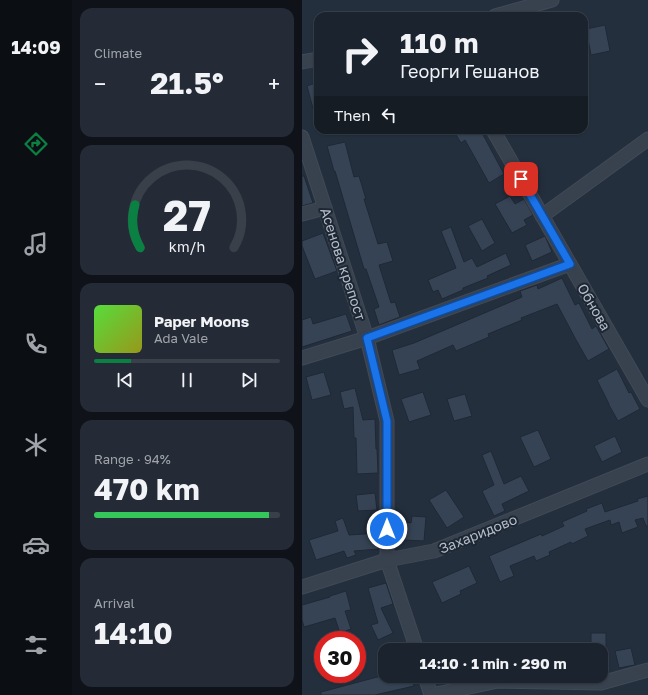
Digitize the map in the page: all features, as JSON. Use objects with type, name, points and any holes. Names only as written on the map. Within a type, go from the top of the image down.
[{"type":"street","points":[[509,12],[552,0]]},
{"type":"street","points":[[302,62],[314,59]]},
{"type":"street","name":"Обнова","points":[[495,134],[648,400]]},
{"type":"street","name":"Асенова крепост","points":[[302,137],[367,338],[387,421],[387,560],[415,643]]},
{"type":"street","points":[[542,216],[648,139]]},
{"type":"street","points":[[302,214],[325,208]]},
{"type":"street","points":[[302,358],[367,338],[570,264]]},
{"type":"street","name":"Захаридово","points":[[302,587],[387,560],[434,552],[648,464]]},
{"type":"street","points":[[427,683],[431,695],[498,681],[601,683],[648,670]]},
{"type":"building","points":[[605,25],[610,51],[591,55],[588,39],[588,29]]},
{"type":"building","points":[[314,83],[314,112],[307,86]]},
{"type":"building","points":[[455,134],[483,134],[504,174],[489,183],[465,140],[461,143]]},
{"type":"building","points":[[345,142],[354,177],[359,176],[366,199],[364,199],[378,244],[387,242],[393,261],[379,265],[391,303],[395,302],[400,317],[379,325],[374,309],[379,307],[366,269],[364,269],[327,146]]},
{"type":"building","points":[[302,176],[304,176],[313,203],[302,206]]},
{"type":"building","points":[[510,196],[515,204],[524,199],[533,215],[524,220],[527,225],[512,233],[495,204]]},
{"type":"building","points":[[482,219],[495,243],[482,251],[468,226]]},
{"type":"building","points":[[451,227],[464,262],[472,258],[477,267],[506,253],[511,265],[487,276],[488,278],[463,288],[463,290],[442,299],[438,290],[433,292],[428,280],[456,268],[441,231]]},
{"type":"building","points":[[323,233],[337,271],[315,279],[302,246],[302,241]]},
{"type":"building","points":[[545,236],[552,252],[532,261],[525,245]]},
{"type":"building","points":[[562,278],[575,305],[579,303],[592,329],[596,326],[609,349],[588,361],[557,304],[521,318],[522,320],[488,334],[489,337],[456,351],[453,345],[417,361],[420,369],[399,375],[392,350],[414,343],[522,297],[520,291],[537,285],[538,289]]},
{"type":"building","points":[[346,314],[352,331],[302,347],[302,320],[311,317],[313,324]]},
{"type":"building","points":[[617,369],[629,393],[631,392],[640,409],[618,421],[597,380]]},
{"type":"building","points":[[324,372],[331,395],[312,400],[306,377]]},
{"type":"building","points":[[355,388],[363,420],[375,419],[378,473],[357,474],[353,407],[344,409],[340,392]]},
{"type":"building","points":[[423,392],[431,415],[409,422],[401,399]]},
{"type":"building","points":[[465,394],[472,416],[454,421],[447,399]]},
{"type":"building","points":[[538,430],[551,459],[534,467],[520,437]]},
{"type":"building","points":[[615,436],[622,452],[602,462],[594,446]]},
{"type":"building","points":[[491,451],[504,484],[521,476],[529,491],[502,504],[505,511],[494,516],[482,491],[494,485],[482,455]]},
{"type":"building","points":[[446,490],[464,517],[447,528],[429,500]]},
{"type":"building","points":[[375,493],[377,510],[358,511],[356,495]]},
{"type":"building","points":[[648,496],[648,526],[646,526],[643,518],[635,520],[638,527],[622,533],[619,522],[611,525],[610,520],[585,529],[588,536],[572,544],[571,542],[549,552],[550,555],[536,561],[534,556],[510,566],[514,576],[500,582],[489,556],[564,526],[562,522],[587,511],[586,509],[602,503],[605,512]]},
{"type":"building","points":[[412,516],[426,517],[424,541],[404,540],[406,522],[411,523]]},
{"type":"building","points":[[343,518],[349,535],[379,533],[379,549],[354,551],[356,555],[347,558],[344,551],[316,560],[309,540],[338,531],[335,521]]},
{"type":"building","points":[[469,566],[477,583],[460,591],[461,594],[442,603],[432,582]]},
{"type":"building","points":[[386,583],[393,604],[381,608],[393,633],[378,640],[371,625],[378,623],[368,588]]},
{"type":"building","points":[[346,591],[351,610],[345,611],[351,629],[339,631],[335,618],[304,627],[302,620],[302,605]]},
{"type":"building","points":[[591,633],[606,633],[606,643],[591,643]]},
{"type":"building","points":[[631,648],[635,665],[619,668],[615,651]]},
{"type":"building","points":[[378,677],[378,683],[413,683],[414,686],[375,695],[321,695],[321,692],[355,683],[366,683],[366,680]]},
{"type":"route","points":[[387,529],[387,421],[367,338],[570,264],[521,179]]}]
